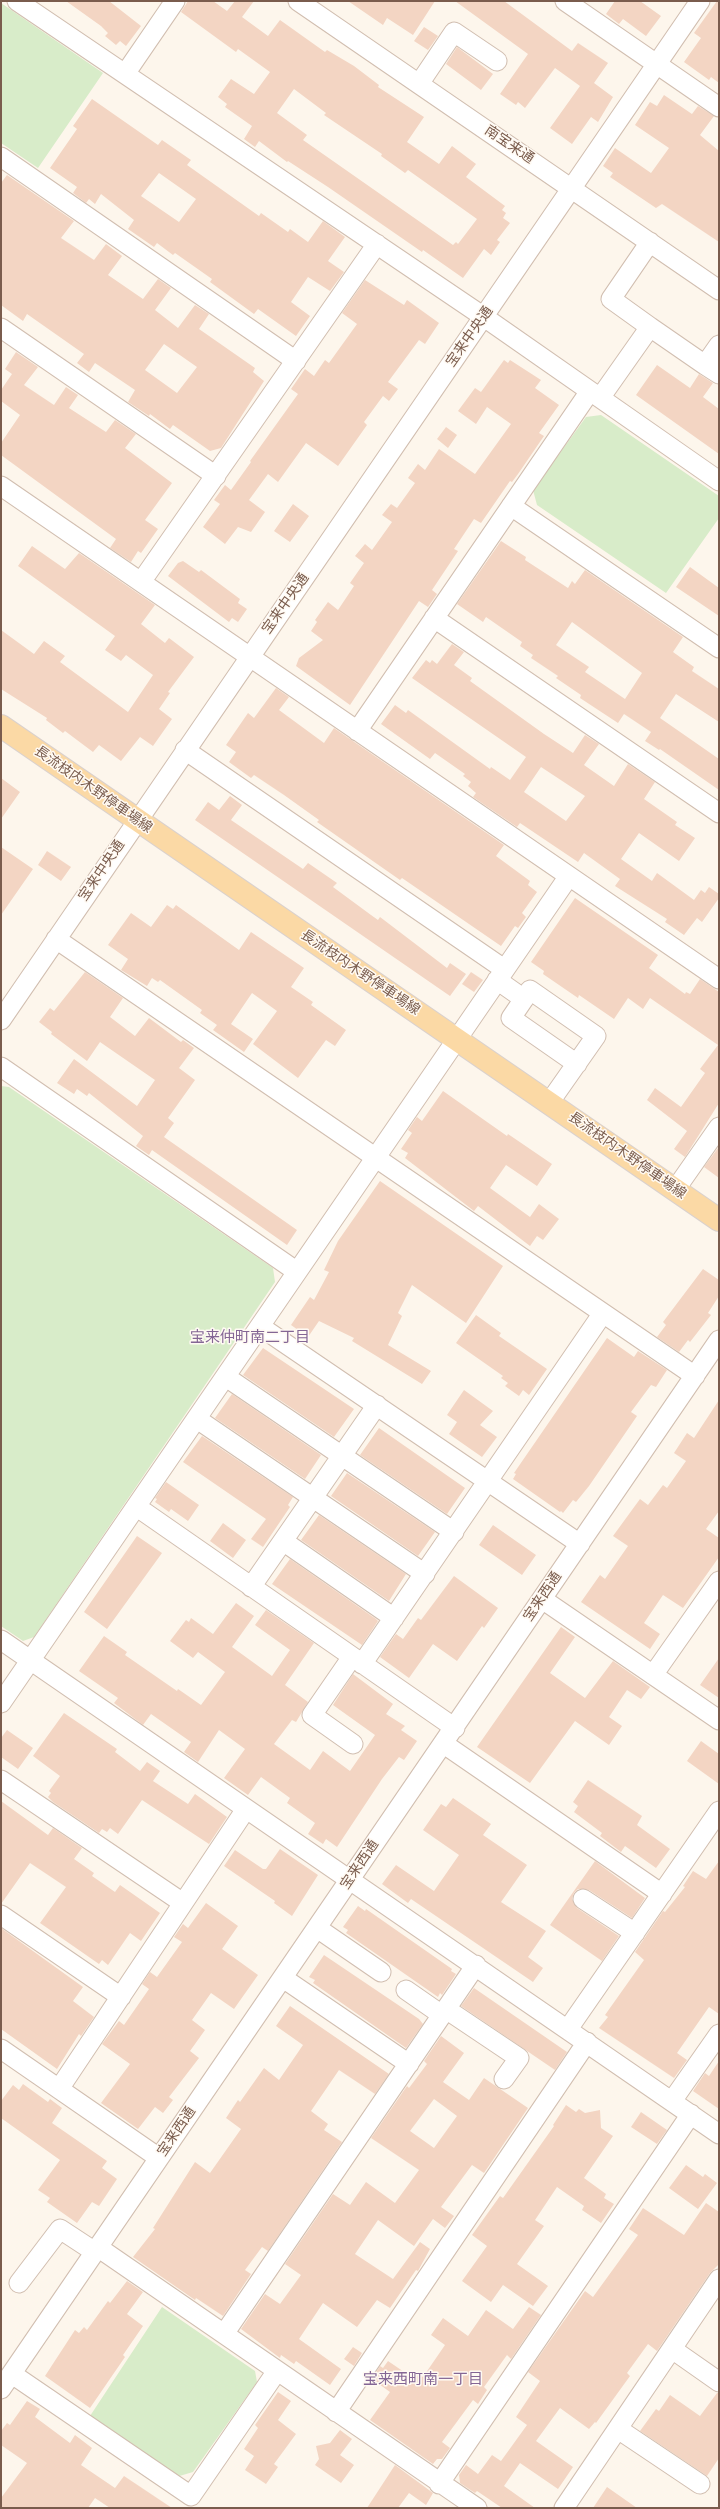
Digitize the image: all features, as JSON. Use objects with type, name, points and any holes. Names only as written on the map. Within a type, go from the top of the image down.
[{"type":"main road","name":"長流枝内木野停車場線","points":[[1,726],[719,1220]]},
{"type":"street","points":[[17,1],[484,317],[719,482]]},
{"type":"street","points":[[124,74],[175,1]]},
{"type":"street","name":"南宝来通","points":[[298,1],[719,290]]},
{"type":"street","points":[[565,1],[719,107]]},
{"type":"street","name":"宝来中央通","points":[[1,1020],[136,820],[573,189],[700,1]]},
{"type":"street","points":[[419,84],[454,32],[497,61]]},
{"type":"street","points":[[1,157],[296,361]]},
{"type":"street","points":[[650,242],[611,299],[712,370],[719,345]]},
{"type":"street","points":[[141,582],[377,244]]},
{"type":"street","points":[[357,731],[511,506],[595,395],[650,327]]},
{"type":"street","points":[[1,328],[216,476]]},
{"type":"street","points":[[1,486],[719,979]]},
{"type":"street","points":[[511,506],[719,648]]},
{"type":"street","points":[[434,618],[719,813]]},
{"type":"street","points":[[185,750],[501,975],[524,999]]},
{"type":"street","points":[[1,1703],[261,1327],[296,1271],[569,876]]},
{"type":"street","points":[[56,939],[695,1376]]},
{"type":"street","points":[[549,1103],[577,1064],[596,1036],[530,990],[511,1018],[577,1064]]},
{"type":"street","points":[[1,1067],[296,1271]]},
{"type":"street","points":[[675,1190],[719,1127]]},
{"type":"street","points":[[353,1744],[312,1714],[394,1618],[489,1482],[603,1313]]},
{"type":"street","points":[[261,1327],[580,1544]]},
{"type":"street","name":"宝来西通","points":[[4,2385],[455,1728],[719,1340]]},
{"type":"street","points":[[226,1377],[454,1532]]},
{"type":"street","points":[[251,1587],[377,1405]]},
{"type":"street","points":[[197,1419],[425,1574]]},
{"type":"street","points":[[137,1507],[455,1728]]},
{"type":"street","points":[[283,1541],[394,1618]]},
{"type":"street","points":[[653,1675],[719,1581]]},
{"type":"street","points":[[542,1599],[719,1720]]},
{"type":"street","points":[[1,1640],[476,1965],[719,2134]]},
{"type":"street","points":[[444,1744],[662,1894]]},
{"type":"street","points":[[1,1780],[183,1903]]},
{"type":"street","points":[[59,2088],[246,1809]]},
{"type":"street","points":[[568,2029],[719,1811]]},
{"type":"street","points":[[583,1899],[635,1933]]},
{"type":"street","points":[[1,1915],[121,1997]]},
{"type":"street","points":[[317,1928],[381,1972]]},
{"type":"street","points":[[224,2334],[476,1965]]},
{"type":"street","points":[[283,1978],[409,2064]]},
{"type":"street","points":[[406,1990],[519,2058],[504,2079]]},
{"type":"street","points":[[672,2101],[719,2034]]},
{"type":"street","points":[[336,2412],[587,2042]]},
{"type":"street","points":[[1,2049],[159,2158]]},
{"type":"street","points":[[439,2484],[691,2114]]},
{"type":"street","points":[[19,2283],[60,2229],[97,2250],[224,2334],[439,2484],[477,2508]]},
{"type":"street","points":[[564,2508],[718,2283]]},
{"type":"street","points":[[672,2349],[719,2382]]},
{"type":"street","points":[[4,2385],[191,2496],[277,2371]]},
{"type":"street","points":[[618,2428],[700,2484]]},
{"type":"green space","points":[[1,3],[103,73],[38,168],[1,143]]},
{"type":"green space","points":[[601,415],[719,496],[719,518],[666,593],[537,505],[533,490],[586,417]]},
{"type":"green space","points":[[1,1086],[9,1087],[273,1268],[275,1282],[34,1637],[23,1641],[1,1626]]},
{"type":"green space","points":[[162,2307],[255,2371],[257,2382],[193,2472],[176,2477],[90,2416]]},
{"type":"building","points":[[66,1],[109,1],[141,26],[126,46],[120,41],[116,45],[105,36],[108,33],[101,26]]},
{"type":"building","points":[[188,1],[213,1],[227,11],[235,1],[254,1],[242,17],[268,36],[280,20],[325,52],[327,50],[354,66],[379,85],[378,87],[424,117],[407,142],[439,164],[452,146],[476,164],[466,177],[505,206],[502,210],[506,213],[503,218],[510,223],[497,240],[500,242],[491,255],[484,249],[463,278],[423,250],[422,252],[328,187],[288,161],[287,162],[259,141],[255,147],[244,139],[252,126],[225,107],[227,104],[218,97],[231,79],[254,94],[270,72],[238,49],[236,52],[181,12]],"holes":[[[294,89],[326,113],[324,115],[382,154],[381,156],[405,173],[408,170],[477,219],[458,244],[456,242],[453,245],[303,140],[307,135],[277,113]]]},
{"type":"building","points":[[348,1],[435,1],[413,35],[387,18],[383,25]]},
{"type":"building","points":[[455,1],[504,1],[572,51],[578,43],[608,63],[594,83],[613,97],[598,122],[591,117],[572,144],[550,128],[580,86],[555,68],[525,108],[518,102],[516,105],[500,94],[528,54]]},
{"type":"building","points":[[615,1],[640,1],[661,16],[646,36],[623,19],[619,24],[606,14]]},
{"type":"building","points":[[717,1],[719,1],[719,83],[711,77],[709,80],[684,62],[701,38],[694,33]]},
{"type":"building","points":[[424,27],[438,36],[428,50],[414,41]]},
{"type":"building","points":[[457,47],[493,74],[481,90],[446,64]]},
{"type":"building","points":[[664,95],[692,114],[698,106],[714,116],[700,135],[719,151],[719,242],[662,204],[656,208],[610,177],[613,173],[603,166],[615,148],[651,173],[669,148],[635,125],[650,102],[657,106]]},
{"type":"building","points":[[92,99],[158,145],[162,140],[191,160],[187,165],[259,216],[261,213],[288,232],[290,229],[308,242],[323,221],[345,237],[328,261],[344,272],[330,291],[308,277],[291,302],[310,316],[296,336],[258,309],[254,314],[210,282],[212,279],[175,253],[173,255],[157,243],[154,247],[128,229],[134,220],[101,194],[95,204],[89,199],[86,203],[73,193],[77,187],[50,168],[77,129],[73,126]],"holes":[[[159,173],[196,199],[179,222],[141,196]]]},
{"type":"building","points":[[7,175],[74,221],[61,238],[94,260],[106,244],[122,256],[108,275],[143,299],[158,279],[171,288],[155,310],[178,328],[195,305],[209,314],[199,329],[255,368],[253,372],[264,381],[221,448],[210,451],[173,425],[170,429],[150,414],[149,416],[128,402],[135,390],[95,363],[89,372],[77,363],[84,354],[27,314],[23,321],[1,305],[1,183]],"holes":[[[164,344],[197,367],[177,393],[145,370]]]},
{"type":"building","points":[[365,280],[404,305],[407,300],[439,323],[425,344],[419,340],[388,382],[398,389],[389,401],[383,396],[364,422],[367,425],[338,466],[306,443],[278,482],[268,474],[249,500],[265,512],[251,532],[238,527],[225,544],[203,527],[220,504],[214,500],[225,485],[231,490],[251,462],[250,461],[298,394],[291,389],[305,369],[314,376],[325,360],[329,363],[357,324],[342,313]]},
{"type":"building","points":[[16,352],[38,367],[24,385],[54,405],[66,387],[78,395],[69,408],[106,432],[115,420],[136,434],[125,448],[172,483],[145,520],[158,529],[141,553],[138,551],[131,562],[110,548],[116,539],[1,455],[1,443],[20,415],[1,401],[1,390],[12,374],[5,369]]},
{"type":"building","points":[[504,360],[508,363],[510,360],[541,380],[535,388],[559,405],[539,433],[544,436],[518,474],[512,482],[510,481],[481,523],[474,519],[454,549],[458,551],[432,590],[437,594],[428,607],[419,601],[350,705],[296,666],[299,658],[323,640],[311,631],[317,622],[315,620],[328,602],[338,610],[354,586],[350,583],[364,563],[355,556],[365,544],[372,550],[392,522],[382,515],[391,504],[397,508],[415,483],[408,478],[418,464],[425,470],[439,449],[475,474],[511,424],[487,407],[476,424],[458,411],[475,388],[481,392]]},
{"type":"building","points":[[657,365],[690,388],[699,374],[713,383],[703,397],[719,409],[719,454],[636,395]]},
{"type":"building","points":[[446,427],[457,435],[448,448],[437,439]]},
{"type":"building","points":[[293,504],[309,516],[290,542],[274,531]]},
{"type":"building","points":[[501,541],[526,557],[525,560],[568,588],[572,581],[575,584],[585,570],[683,637],[673,652],[694,667],[692,671],[719,689],[719,722],[676,694],[660,718],[719,759],[719,790],[660,749],[659,750],[645,741],[651,732],[624,714],[618,723],[580,698],[581,695],[556,678],[558,676],[531,658],[533,655],[520,646],[522,642],[486,617],[483,622],[457,604]],"holes":[[[572,622],[642,673],[625,699],[585,672],[589,667],[556,645]]]},
{"type":"building","points":[[32,546],[65,569],[79,553],[155,605],[141,624],[165,643],[169,638],[194,657],[168,692],[170,693],[159,709],[172,719],[153,746],[140,737],[121,761],[99,745],[93,752],[65,731],[63,733],[46,720],[47,718],[1,689],[1,630],[34,654],[44,641],[65,656],[60,662],[128,712],[153,675],[126,655],[121,661],[105,650],[115,636],[18,566]]},
{"type":"building","points":[[183,561],[199,572],[201,570],[240,599],[238,603],[247,609],[238,622],[232,618],[229,622],[168,576],[178,563]]},
{"type":"building","points":[[690,567],[719,588],[719,616],[676,587]]},
{"type":"building","points":[[452,644],[464,652],[454,665],[472,678],[470,681],[544,734],[573,753],[585,735],[599,744],[584,765],[614,786],[628,764],[655,782],[644,799],[677,822],[675,825],[695,838],[679,861],[639,833],[621,859],[652,881],[657,873],[694,900],[701,890],[705,893],[709,887],[719,894],[719,898],[702,922],[697,918],[684,935],[665,922],[667,919],[615,886],[620,879],[584,853],[578,862],[520,823],[517,827],[473,797],[476,793],[468,786],[471,782],[463,776],[465,774],[435,753],[430,759],[381,724],[395,705],[406,713],[408,710],[490,769],[491,767],[510,780],[526,757],[412,678],[426,660],[430,663],[432,660],[437,664]],"holes":[[[541,767],[585,796],[566,821],[524,792]]]},
{"type":"building","points":[[276,688],[289,697],[279,710],[324,743],[334,728],[504,845],[496,856],[530,881],[528,885],[537,892],[522,913],[526,917],[518,928],[515,926],[501,946],[402,878],[400,880],[317,822],[319,820],[284,795],[254,775],[251,778],[229,762],[236,752],[226,745],[248,713],[254,718]]},
{"type":"building","points":[[1,778],[20,792],[1,819]]},
{"type":"building","points":[[230,796],[242,805],[231,820],[303,869],[308,863],[337,883],[333,887],[378,920],[380,917],[447,968],[450,963],[466,974],[450,996],[195,820],[208,802],[219,810]]},
{"type":"building","points":[[1,847],[33,869],[1,915]]},
{"type":"building","points":[[47,851],[71,867],[61,881],[38,865]]},
{"type":"building","points":[[575,898],[658,955],[649,968],[685,994],[686,992],[690,994],[700,979],[719,992],[719,1103],[685,1157],[674,1149],[687,1131],[647,1100],[655,1088],[681,1107],[705,1073],[700,1069],[718,1045],[650,998],[643,1009],[628,998],[614,1019],[579,995],[578,998],[543,974],[544,971],[531,962]]},
{"type":"building","points":[[167,905],[173,909],[176,905],[239,950],[251,932],[304,968],[291,987],[313,1002],[311,1005],[346,1030],[335,1046],[326,1040],[298,1078],[253,1044],[277,1011],[252,993],[231,1024],[253,1039],[244,1052],[213,1030],[217,1025],[200,1013],[202,1010],[160,980],[158,982],[152,978],[147,986],[121,970],[128,959],[108,945],[131,913],[151,927]]},
{"type":"building","points":[[85,972],[123,998],[110,1017],[135,1036],[149,1018],[181,1042],[183,1040],[194,1048],[179,1068],[195,1080],[168,1118],[174,1123],[164,1137],[297,1230],[287,1245],[152,1150],[149,1155],[136,1146],[143,1136],[89,1093],[87,1096],[77,1089],[74,1094],[57,1083],[74,1059],[137,1106],[155,1080],[100,1042],[87,1061],[51,1034],[52,1032],[39,1022],[50,1008],[54,1011]]},
{"type":"building","points":[[471,972],[483,980],[474,992],[462,984]]},
{"type":"building","points":[[443,1091],[507,1136],[508,1134],[552,1164],[537,1186],[506,1165],[490,1188],[530,1217],[539,1204],[559,1219],[543,1240],[537,1236],[530,1246],[478,1206],[474,1211],[405,1158],[408,1153],[401,1149],[412,1133],[408,1130],[417,1117],[422,1121]]},
{"type":"building","points":[[718,1148],[719,1149],[719,1178],[704,1167]]},
{"type":"building","points":[[380,1181],[503,1266],[466,1323],[412,1285],[398,1313],[402,1316],[388,1345],[431,1371],[422,1384],[352,1341],[354,1338],[319,1321],[308,1337],[291,1325],[310,1297],[314,1300],[329,1272],[324,1270],[338,1241]]},
{"type":"building","points":[[703,1269],[719,1280],[719,1296],[708,1313],[711,1315],[690,1342],[688,1340],[679,1352],[657,1337],[666,1325],[663,1322]]},
{"type":"building","points":[[476,1315],[501,1333],[499,1336],[547,1369],[529,1395],[523,1390],[519,1396],[505,1386],[508,1383],[501,1378],[503,1376],[456,1343]]},
{"type":"building","points":[[607,1338],[634,1357],[638,1351],[667,1370],[656,1387],[651,1385],[631,1412],[637,1416],[589,1486],[576,1502],[573,1500],[563,1513],[513,1479],[516,1474],[514,1473]]},
{"type":"building","points":[[263,1348],[354,1409],[334,1437],[243,1375]]},
{"type":"building","points":[[464,1390],[493,1411],[480,1425],[497,1437],[482,1457],[449,1434],[457,1422],[447,1415]]},
{"type":"building","points":[[232,1394],[321,1455],[305,1479],[215,1418]]},
{"type":"building","points":[[719,1400],[719,1511],[706,1529],[719,1538],[719,1557],[683,1608],[663,1595],[644,1623],[660,1634],[650,1649],[581,1602],[600,1575],[605,1579],[628,1546],[613,1536],[640,1499],[648,1505],[663,1485],[667,1488],[686,1461],[674,1453],[687,1433],[694,1438]]},
{"type":"building","points":[[379,1428],[465,1488],[447,1514],[360,1455]]},
{"type":"building","points":[[202,1436],[293,1497],[288,1505],[290,1507],[263,1547],[251,1539],[266,1519],[183,1462]]},
{"type":"building","points":[[347,1473],[435,1532],[418,1556],[331,1496]]},
{"type":"building","points":[[166,1482],[199,1505],[188,1521],[171,1509],[169,1512],[155,1502],[157,1499],[155,1498]]},
{"type":"building","points":[[319,1515],[406,1574],[389,1601],[301,1540]]},
{"type":"building","points":[[223,1523],[246,1540],[233,1558],[210,1541]]},
{"type":"building","points":[[493,1525],[536,1555],[522,1575],[479,1545]]},
{"type":"building","points":[[137,1536],[162,1553],[107,1629],[84,1612]]},
{"type":"building","points":[[290,1559],[378,1621],[362,1645],[272,1584]]},
{"type":"building","points":[[454,1576],[498,1608],[484,1628],[482,1626],[457,1661],[433,1644],[409,1678],[380,1657],[396,1634],[403,1639],[418,1618],[421,1620]]},
{"type":"building","points":[[236,1603],[254,1616],[232,1647],[272,1676],[290,1650],[255,1625],[266,1610],[314,1643],[285,1685],[308,1702],[296,1722],[292,1720],[274,1744],[310,1770],[323,1751],[350,1771],[375,1735],[333,1705],[353,1674],[393,1704],[386,1714],[405,1726],[401,1730],[417,1741],[404,1760],[399,1757],[382,1779],[337,1847],[326,1839],[323,1844],[308,1834],[315,1823],[287,1803],[290,1798],[261,1777],[248,1795],[224,1778],[245,1749],[219,1730],[198,1762],[184,1752],[191,1742],[151,1714],[143,1725],[114,1703],[118,1698],[79,1671],[104,1636],[127,1652],[125,1655],[177,1691],[178,1689],[201,1705],[225,1672],[198,1652],[193,1658],[170,1641],[186,1620],[189,1622],[191,1618],[213,1634]]},
{"type":"building","points":[[561,1627],[575,1637],[550,1673],[585,1698],[613,1661],[650,1687],[641,1699],[627,1690],[609,1717],[622,1726],[609,1745],[575,1721],[530,1783],[477,1747]]},
{"type":"building","points":[[719,1658],[719,1698],[700,1685]]},
{"type":"building","points":[[64,1713],[117,1749],[115,1752],[140,1771],[147,1762],[160,1771],[153,1781],[188,1804],[195,1794],[227,1817],[209,1844],[142,1800],[118,1834],[110,1828],[107,1832],[102,1829],[99,1833],[53,1802],[48,1797],[51,1793],[49,1791],[60,1776],[33,1756]]},
{"type":"building","points":[[7,1730],[33,1748],[18,1769],[1,1757],[1,1738]]},
{"type":"building","points":[[701,1741],[719,1754],[719,1784],[687,1761]]},
{"type":"building","points":[[588,1780],[642,1816],[637,1825],[670,1849],[656,1868],[625,1846],[621,1852],[600,1836],[602,1833],[574,1812],[578,1806],[573,1802]]},
{"type":"building","points":[[453,1798],[491,1824],[483,1835],[527,1865],[501,1902],[546,1931],[528,1957],[543,1968],[533,1982],[411,1899],[408,1903],[382,1884],[396,1865],[434,1891],[459,1855],[423,1830],[441,1804],[446,1807]]},
{"type":"building","points":[[1,1801],[48,1835],[53,1828],[82,1848],[74,1859],[94,1873],[92,1876],[115,1892],[120,1885],[160,1913],[141,1941],[130,1933],[108,1965],[102,1960],[99,1964],[40,1923],[66,1887],[30,1863],[1,1904]]},
{"type":"building","points":[[280,1849],[318,1875],[292,1916],[274,1903],[275,1901],[224,1866],[235,1850],[263,1869],[266,1869]]},
{"type":"building","points":[[595,1861],[645,1898],[632,1918],[589,1890],[578,1889],[574,1893],[572,1899],[577,1908],[619,1936],[602,1961],[550,1925]]},
{"type":"building","points":[[719,1861],[719,2014],[709,2007],[677,2053],[687,2060],[674,2078],[599,2028],[608,2017],[605,2015],[644,1960],[635,1952],[663,1911],[665,1912],[685,1887],[683,1886],[693,1871],[706,1879]]},
{"type":"building","points":[[206,1903],[238,1926],[222,1949],[258,1975],[234,2009],[211,1993],[192,2020],[205,2030],[190,2051],[199,2058],[169,2097],[173,2100],[163,2113],[155,2107],[138,2129],[101,2103],[130,2064],[102,2044],[119,2021],[124,2025],[149,1989],[142,1984],[150,1972],[157,1977],[182,1942],[174,1937],[183,1924],[188,1928]]},
{"type":"building","points":[[358,1906],[365,1911],[366,1909],[452,1969],[451,1971],[456,1974],[442,1995],[440,1993],[438,1997],[346,1933],[348,1930],[343,1927]]},
{"type":"building","points":[[1,1928],[83,1987],[73,2001],[94,2017],[81,2036],[79,2034],[57,2069],[1,2029]]},
{"type":"building","points":[[324,1955],[419,2019],[423,2024],[406,2048],[313,1983],[315,1980],[309,1977]]},
{"type":"building","points":[[474,1988],[567,2052],[555,2070],[461,2006]]},
{"type":"building","points":[[290,2006],[389,2074],[375,2094],[339,2070],[311,2111],[328,2124],[324,2130],[342,2142],[268,2251],[262,2247],[245,2270],[251,2274],[223,2316],[196,2298],[195,2300],[133,2257],[155,2229],[153,2228],[195,2162],[210,2173],[241,2129],[226,2118],[238,2100],[240,2102],[264,2068],[279,2080],[303,2045],[276,2026]]},
{"type":"building","points":[[441,2036],[464,2053],[443,2082],[469,2100],[484,2078],[528,2108],[484,2173],[472,2165],[441,2207],[454,2216],[445,2228],[433,2219],[414,2246],[378,2220],[355,2254],[393,2279],[420,2242],[430,2249],[418,2271],[416,2270],[390,2308],[377,2300],[357,2327],[323,2303],[299,2339],[341,2369],[330,2385],[296,2361],[294,2364],[281,2355],[280,2358],[241,2329],[265,2294],[280,2304],[301,2275],[285,2264],[333,2194],[350,2205],[366,2182],[395,2203],[419,2170],[371,2138],[407,2086],[409,2088],[427,2064],[424,2061]],"holes":[[[434,2099],[457,2116],[434,2148],[410,2131]]]},
{"type":"building","points":[[719,2061],[719,2109],[693,2091],[705,2073],[709,2076]]},
{"type":"building","points":[[23,2084],[48,2102],[50,2099],[62,2108],[52,2123],[107,2161],[102,2168],[117,2179],[99,2206],[92,2202],[77,2223],[47,2202],[50,2198],[38,2190],[60,2160],[1,2118],[1,2101],[13,2085],[19,2090]]},
{"type":"building","points":[[566,2105],[576,2112],[579,2109],[585,2113],[600,2110],[601,2128],[613,2136],[584,2178],[606,2194],[604,2198],[614,2204],[601,2223],[582,2210],[584,2206],[557,2187],[535,2220],[544,2226],[517,2264],[548,2286],[533,2306],[503,2285],[491,2302],[462,2281],[487,2246],[472,2235],[500,2196],[503,2198],[554,2126],[553,2125]]},
{"type":"building","points":[[641,2112],[667,2130],[657,2144],[631,2127]]},
{"type":"building","points":[[686,2165],[703,2177],[705,2174],[717,2183],[698,2209],[669,2188]]},
{"type":"building","points":[[706,2203],[719,2212],[719,2264],[710,2273],[657,2351],[648,2344],[627,2373],[630,2376],[596,2423],[595,2422],[589,2429],[560,2408],[536,2441],[573,2467],[558,2489],[520,2463],[504,2486],[535,2508],[502,2508],[477,2491],[475,2493],[460,2483],[459,2475],[466,2465],[478,2474],[492,2455],[501,2461],[527,2425],[516,2417],[540,2381],[528,2372],[585,2291],[593,2297],[638,2235],[629,2229],[643,2208],[684,2235]]},
{"type":"building","points":[[127,2281],[143,2292],[127,2314],[143,2326],[123,2355],[125,2357],[90,2408],[45,2376],[75,2330],[79,2333],[84,2327],[87,2330],[108,2301],[110,2303]]},
{"type":"building","points":[[529,2307],[541,2315],[511,2359],[507,2355],[484,2387],[487,2390],[478,2404],[473,2400],[442,2442],[450,2448],[442,2459],[437,2459],[433,2464],[370,2420],[390,2392],[372,2379],[380,2366],[383,2368],[388,2361],[410,2376],[414,2371],[423,2377],[445,2345],[431,2335],[443,2318],[468,2336],[486,2310],[513,2329]]},
{"type":"building","points":[[353,2347],[362,2353],[354,2366],[344,2359]]},
{"type":"building","points":[[278,2392],[291,2401],[278,2420],[296,2434],[274,2464],[278,2467],[266,2484],[245,2470],[254,2456],[244,2449],[258,2428],[255,2425]]},
{"type":"building","points":[[717,2393],[719,2393],[719,2458],[707,2476],[640,2431],[656,2409],[659,2411],[670,2395],[700,2416]]},
{"type":"building","points":[[27,2401],[40,2409],[35,2417],[70,2443],[75,2435],[92,2448],[81,2465],[115,2488],[124,2476],[172,2508],[110,2508],[95,2498],[88,2508],[1,2508],[1,2498],[27,2463],[1,2445],[1,2431],[7,2423],[10,2425]]},
{"type":"building","points":[[340,2430],[352,2439],[340,2455],[354,2465],[341,2483],[315,2465],[319,2459],[316,2446],[330,2443]]},
{"type":"building","points":[[395,2465],[433,2493],[426,2505],[409,2493],[398,2508],[367,2508]]},
{"type":"building","points":[[607,2487],[637,2508],[593,2508]]},
{"type":"district","name":"宝来仲町南二丁目","points":[[250,1338]]},
{"type":"district","name":"宝来西町南一丁目","points":[[423,2380]]}]
